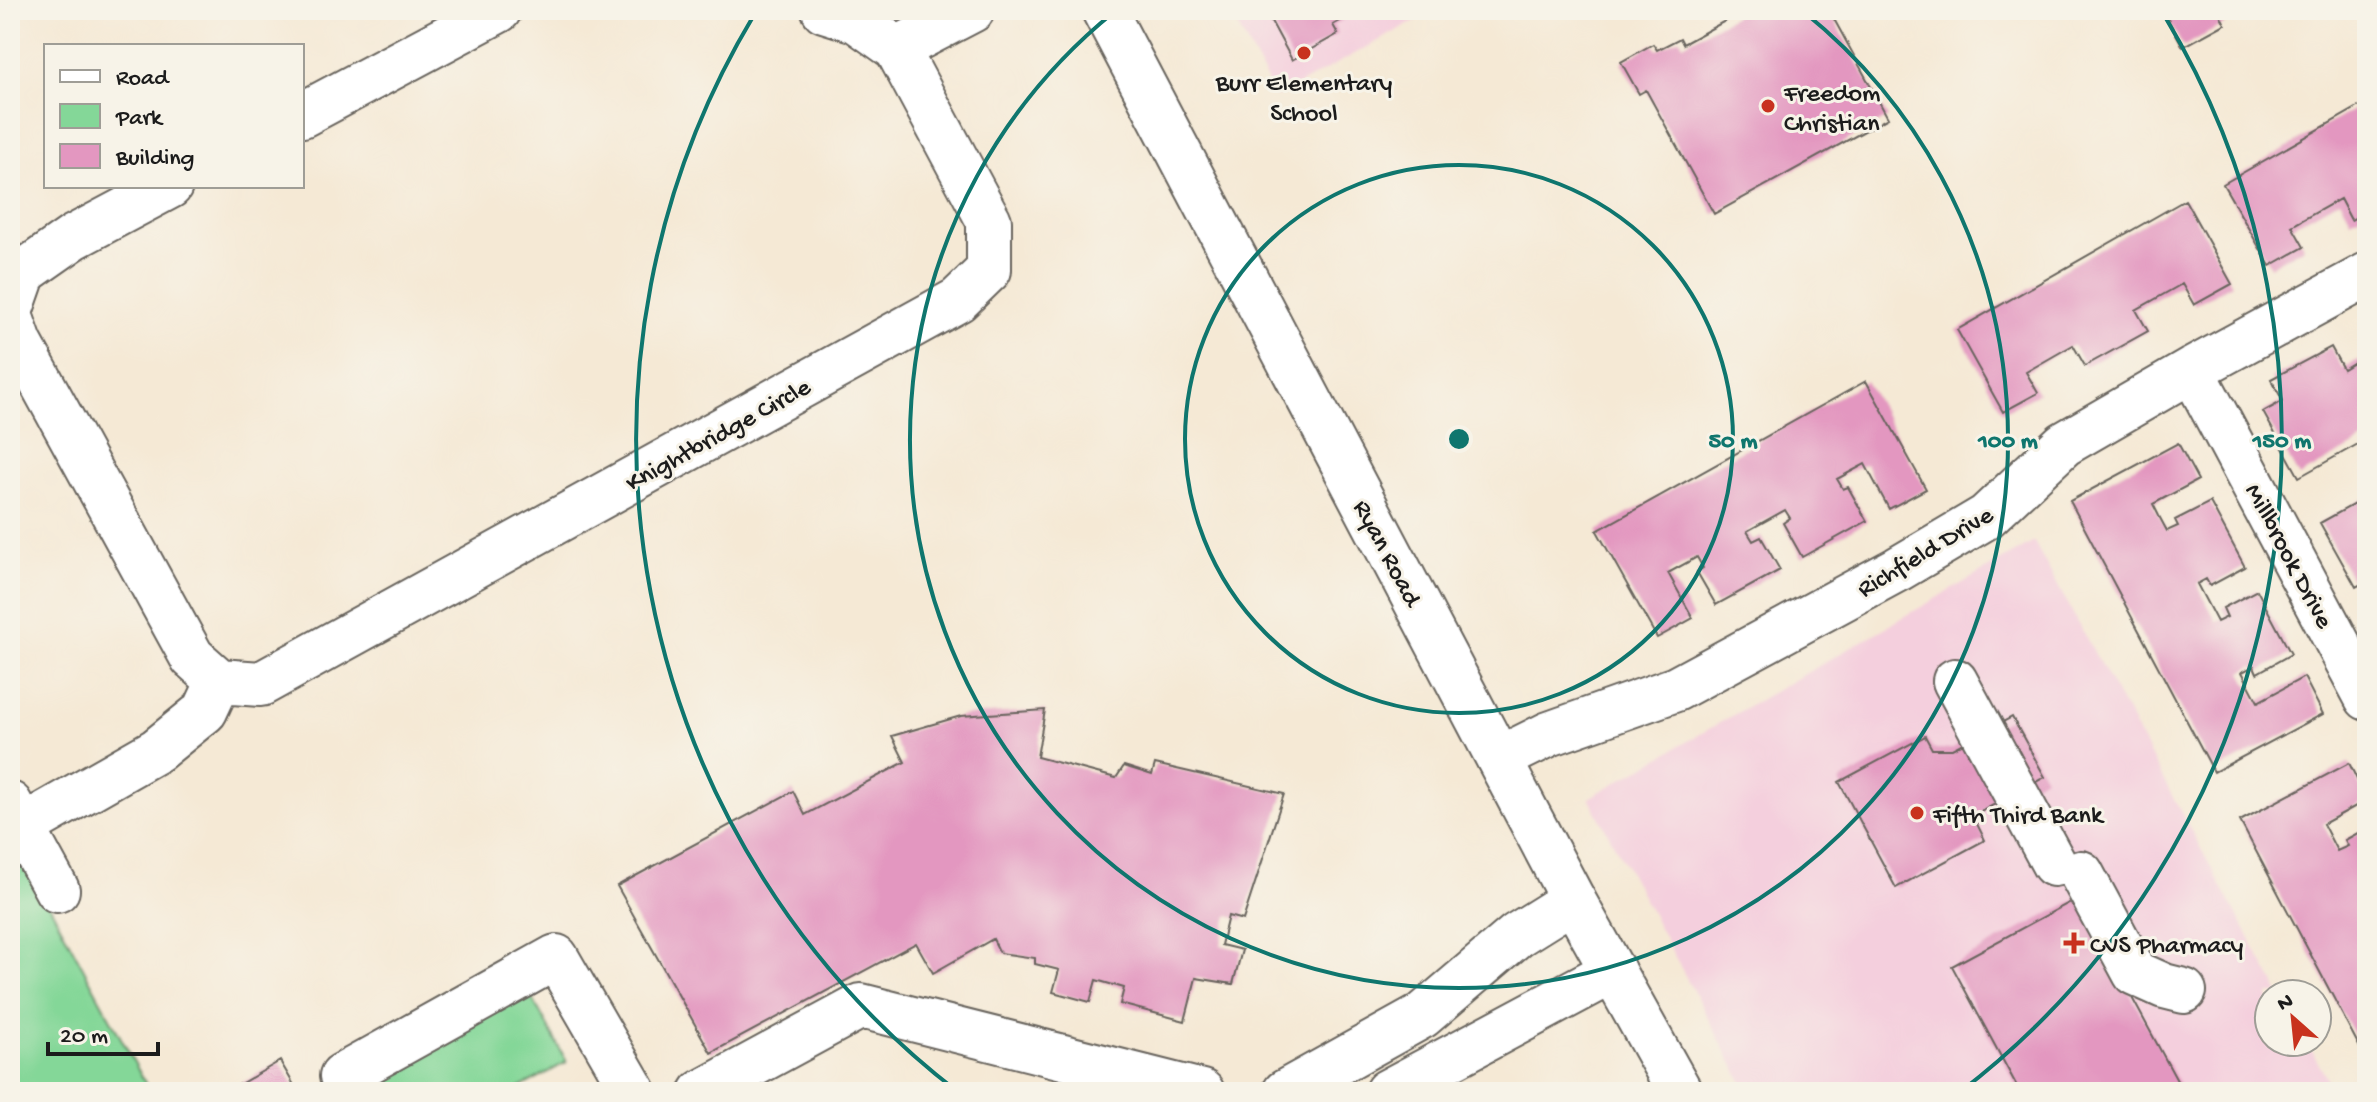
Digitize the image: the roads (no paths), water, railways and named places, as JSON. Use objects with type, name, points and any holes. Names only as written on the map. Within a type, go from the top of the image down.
[{"type":"street","points":[[304,114],[499,10]]},
{"type":"street","points":[[897,49],[972,10]]},
{"type":"street","name":"Ryan Road","points":[[1104,10],[1613,971],[1671,1089]]},
{"type":"street","name":"Knightbridge Circle","points":[[219,681],[261,684],[958,300],[989,270],[989,221],[897,49],[851,13]]},
{"type":"street","points":[[57,890],[16,815],[157,750],[205,711],[219,681],[192,657],[20,343],[10,314],[24,272],[74,237],[166,188]]},
{"type":"street","name":"Richfield Drive","points":[[1499,759],[1549,734],[1676,689],[1898,569],[1986,517],[2064,444],[2367,275]]},
{"type":"street","name":"Millbrook Drive","points":[[2192,370],[2363,681]]},
{"type":"street","points":[[1955,681],[2067,869],[2135,973],[2184,991]]},
{"type":"street","points":[[1285,1092],[1422,1016],[1517,935],[1573,900]]},
{"type":"street","points":[[350,1092],[342,1076],[556,957],[634,1092]]},
{"type":"street","points":[[1387,1092],[1454,1076],[1613,971]]},
{"type":"street","points":[[702,1092],[861,1006],[1202,1092]]},
{"type":"street","points":[[1422,1016],[1454,1076]]},
{"type":"place","name":"Burr Elementary School","points":[[1304,53]]},
{"type":"place","name":"Freedom Christian","points":[[1768,106]]},
{"type":"place","name":"Fifth Third Bank","points":[[1917,813]]},
{"type":"place","name":"CVS Pharmacy","points":[[2074,943]]}]
